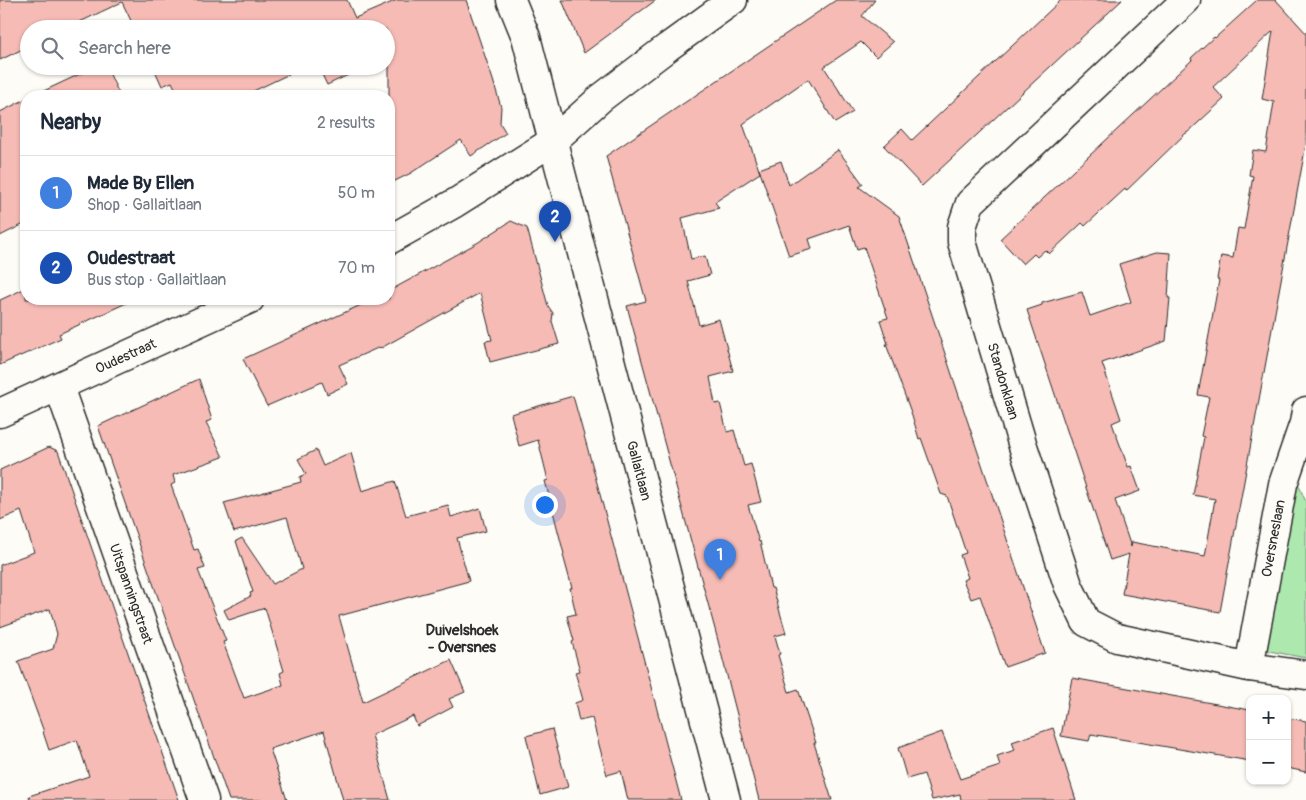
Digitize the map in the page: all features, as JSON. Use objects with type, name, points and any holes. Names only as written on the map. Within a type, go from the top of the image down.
[{"type":"street","name":"Gallaitlaan","points":[[510,0],[526,37],[726,800]]},
{"type":"street","points":[[395,237],[456,203],[553,141],[601,98],[733,0]]},
{"type":"street","name":"Standonklaan","points":[[1186,0],[970,203],[962,227],[962,242],[1022,443],[1068,585],[1086,622],[1116,638],[1249,667],[1306,675]]},
{"type":"street","name":"Oudestraat","points":[[0,413],[237,305]]},
{"type":"street","name":"Uitspanningstraat","points":[[59,387],[204,800]]},
{"type":"street","name":"Oversneslaan","points":[[1249,667],[1283,484],[1305,420]]},
{"type":"green space","points":[[1296,479],[1306,502],[1306,658],[1264,650]]},
{"type":"building","points":[[0,0],[347,0],[355,18],[397,0],[466,0],[501,107],[500,123],[506,133],[471,156],[461,140],[411,173],[395,181],[395,90],[389,90],[389,75],[395,75],[395,20],[131,20],[122,2],[84,20],[20,20],[20,50],[0,60]]},
{"type":"building","points":[[562,0],[656,0],[584,53]]},
{"type":"building","points":[[836,0],[875,0],[862,16],[893,42],[876,57],[861,42],[824,67],[853,112],[835,123],[808,79],[743,124],[760,173],[715,202],[719,208],[682,218],[691,259],[705,256],[710,275],[688,281],[699,325],[719,319],[733,371],[710,377],[715,404],[720,403],[727,432],[734,430],[744,466],[751,464],[761,502],[748,505],[760,541],[771,588],[773,588],[786,633],[775,636],[780,654],[778,655],[789,692],[798,689],[832,800],[759,800],[716,633],[627,306],[646,301],[606,156]]},
{"type":"building","points":[[1061,0],[1122,0],[922,186],[884,146],[902,129],[912,140]]},
{"type":"building","points":[[1257,0],[1276,0],[1306,33],[1306,144],[1220,612],[1122,594],[1129,554],[1110,560],[1027,310],[1042,305],[1042,303],[1082,292],[1090,316],[1131,302],[1119,264],[1157,252],[1171,253],[1168,298],[1170,298],[1166,341],[1102,363],[1121,419],[1112,423],[1128,467],[1131,466],[1140,491],[1115,500],[1131,547],[1132,542],[1205,556],[1215,499],[1193,495],[1204,437],[1201,436],[1209,397],[1198,395],[1219,280],[1217,279],[1221,256],[1233,258],[1238,228],[1244,229],[1253,176],[1249,175],[1253,150],[1266,152],[1274,102],[1262,99],[1273,31],[1213,87],[1224,99],[1126,191],[1125,189],[1085,226],[1082,223],[1049,254],[1045,250],[1037,257],[1034,254],[1023,264],[1000,239],[1192,60],[1191,58]]},
{"type":"building","points":[[78,75],[110,75],[117,90],[46,90]]},
{"type":"building","points":[[157,75],[287,75],[256,90],[176,90],[172,82],[162,86]]},
{"type":"building","points":[[322,75],[348,75],[327,85]]},
{"type":"building","points":[[20,102],[20,226],[0,236],[0,112]]},
{"type":"building","points":[[838,150],[863,184],[859,187],[899,216],[1045,653],[1005,667],[980,596],[971,599],[963,580],[968,578],[960,555],[966,553],[947,496],[941,494],[921,438],[919,439],[886,344],[888,344],[880,320],[888,318],[864,247],[857,249],[849,225],[809,239],[812,249],[789,256],[759,169],[781,161],[789,185]]},
{"type":"building","points":[[511,221],[527,228],[548,306],[553,313],[552,321],[559,344],[490,362],[485,341],[492,340],[480,293],[381,348],[339,365],[348,384],[327,394],[322,382],[267,406],[243,359],[361,305],[395,305],[395,288],[477,243]]},
{"type":"building","points":[[20,291],[20,305],[122,305],[59,334],[61,338],[0,365],[0,300]]},
{"type":"building","points":[[199,379],[212,420],[206,422],[223,457],[173,475],[175,483],[171,485],[194,550],[198,549],[205,568],[198,570],[226,641],[223,642],[244,698],[283,685],[280,673],[284,671],[265,608],[229,620],[224,610],[251,596],[250,593],[253,592],[236,541],[242,538],[273,584],[302,569],[287,517],[234,532],[224,503],[301,482],[300,477],[306,474],[298,459],[316,450],[323,466],[351,453],[362,491],[395,481],[406,516],[448,505],[451,517],[480,508],[486,531],[457,538],[469,581],[339,616],[363,702],[451,660],[465,692],[449,699],[453,707],[417,726],[413,716],[372,735],[390,800],[343,800],[324,731],[270,749],[287,800],[229,800],[98,426]]},
{"type":"building","points":[[573,396],[681,800],[628,800],[621,771],[607,775],[592,718],[579,721],[575,703],[583,700],[575,672],[580,671],[567,616],[576,614],[570,588],[572,588],[545,481],[548,480],[538,440],[519,446],[511,414]]},
{"type":"building","points":[[49,447],[58,451],[179,800],[30,800],[29,796],[89,776],[77,740],[49,750],[18,661],[53,649],[57,634],[50,609],[0,627],[0,565],[34,552],[21,511],[0,520],[0,470]]},
{"type":"building","points":[[1072,678],[1246,709],[1246,760],[1091,734],[1089,741],[1061,736]]},
{"type":"building","points":[[1291,719],[1306,721],[1306,772],[1291,769]]},
{"type":"building","points":[[1053,728],[1076,800],[961,800],[960,794],[932,800],[924,774],[907,779],[898,748],[942,732],[960,779],[1000,766],[997,756],[1015,750],[1012,742]]},
{"type":"building","points":[[552,729],[568,787],[540,795],[526,736]]},
{"type":"place","name":"Oudestraat","points":[[555,242]]},
{"type":"place","name":"Made By Ellen","points":[[720,580]]},
{"type":"district","name":"Duivelshoek - Oversnes","points":[[462,638]]}]
